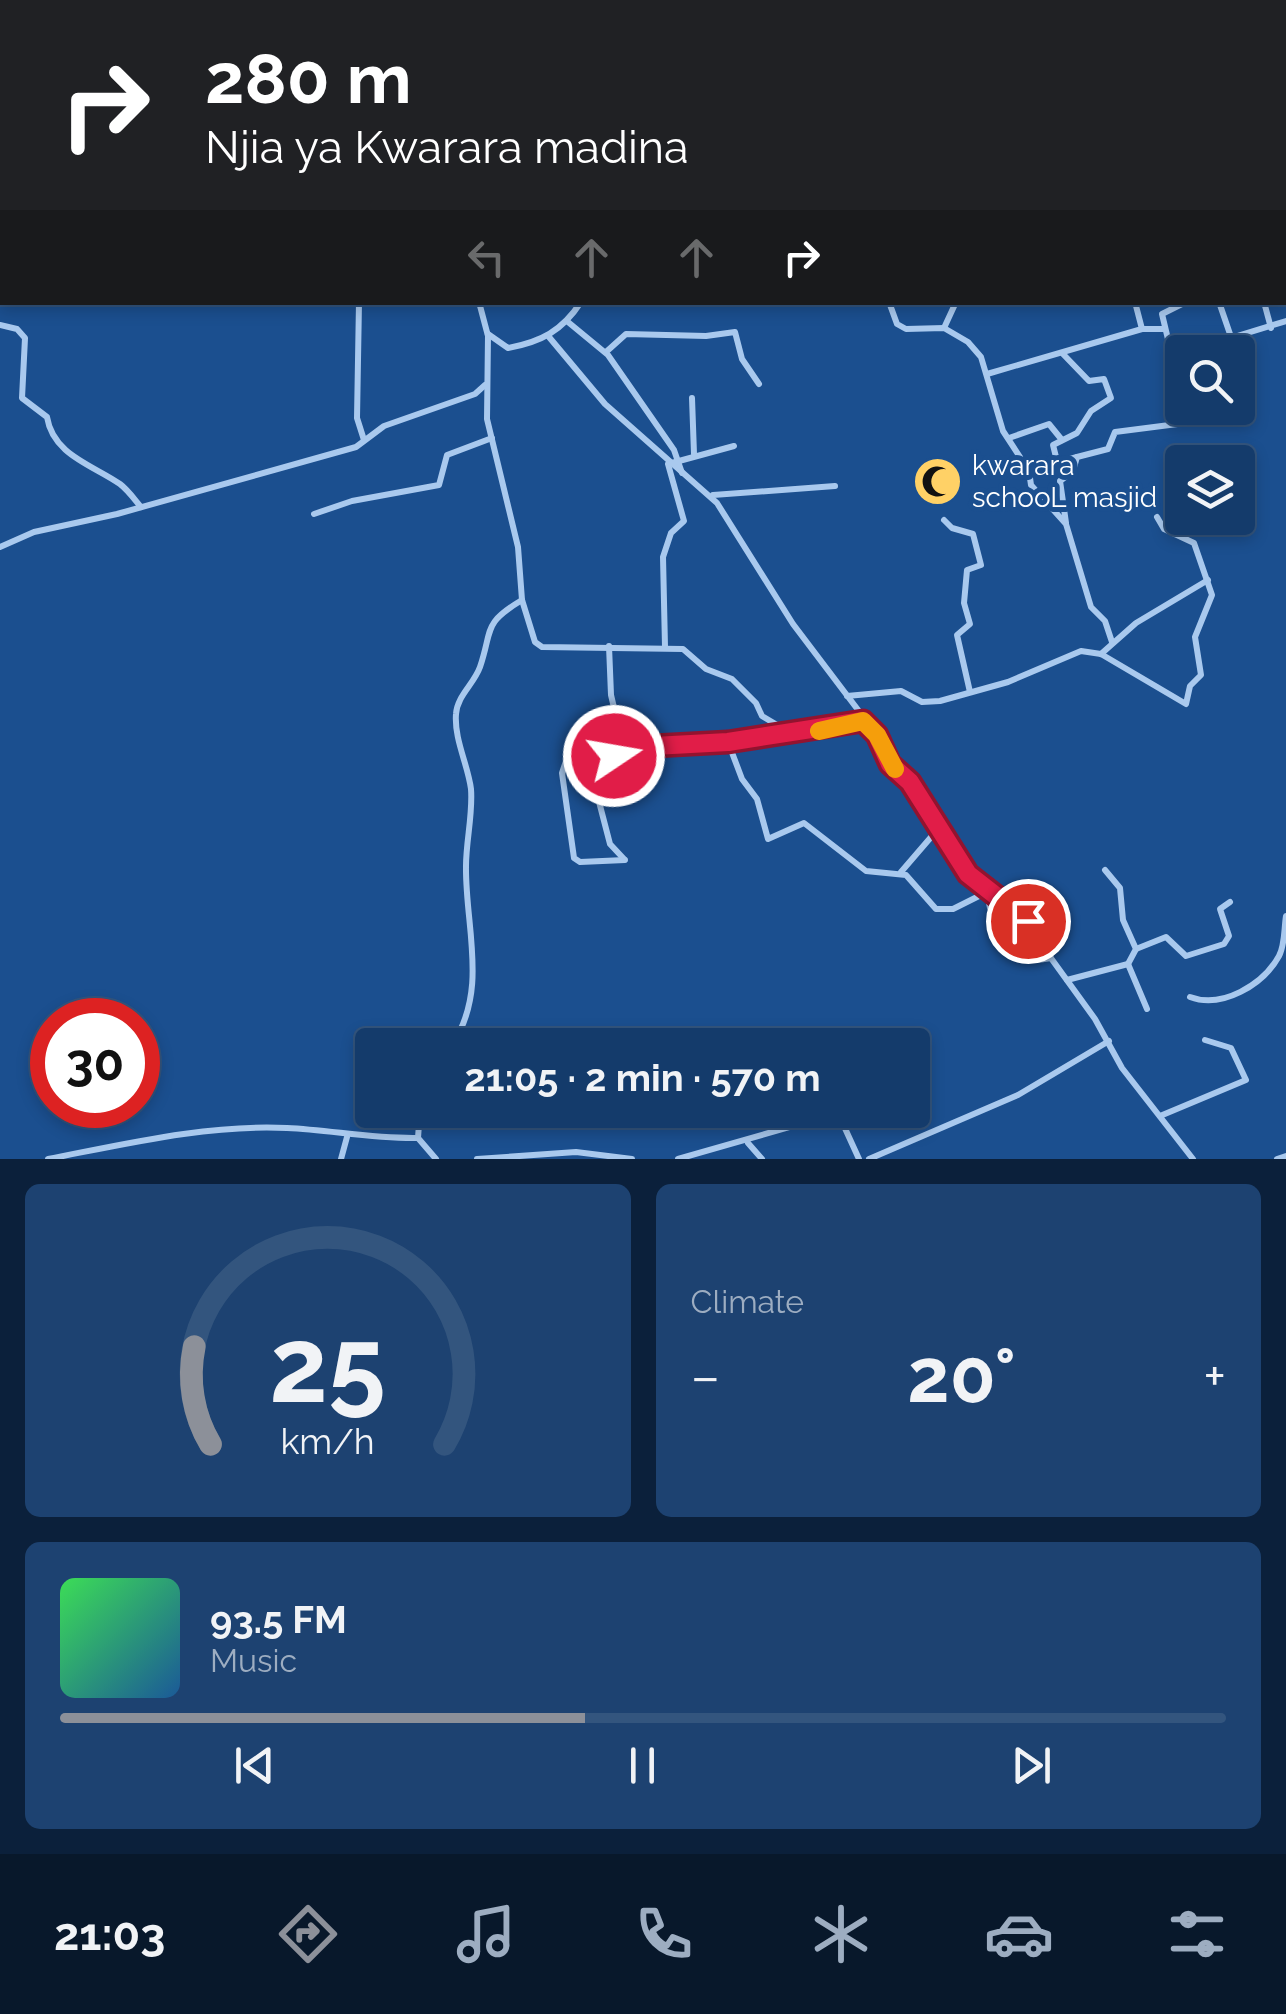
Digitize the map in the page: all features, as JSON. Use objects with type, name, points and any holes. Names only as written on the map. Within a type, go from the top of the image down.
[{"type":"street","points":[[470,0],[512,0]]},
{"type":"street","points":[[358,305],[357,418],[364,440]]},
{"type":"street","points":[[483,305],[488,336],[486,384],[492,438],[518,547],[522,600],[530,634],[542,647],[683,649],[706,669],[732,678],[756,703],[762,716],[794,735]]},
{"type":"street","points":[[488,336],[508,348],[549,337],[568,322],[579,305]]},
{"type":"street","points":[[890,305],[897,324],[906,329],[944,328],[968,342],[987,374],[1009,438],[1029,472],[1031,485],[1066,524]]},
{"type":"street","points":[[944,328],[955,305]]},
{"type":"street","points":[[1137,305],[1142,329]]},
{"type":"street","points":[[1166,335],[1164,311],[1179,305]]},
{"type":"street","points":[[1220,305],[1230,335]]},
{"type":"street","points":[[1265,305],[1271,328]]},
{"type":"street","points":[[1240,335],[1286,321]]},
{"type":"street","points":[[568,322],[606,352],[678,458],[682,473]]},
{"type":"street","points":[[0,325],[17,329],[25,338],[22,398],[47,418],[50,432],[66,450],[92,472],[122,485],[141,507]]},
{"type":"street","points":[[987,374],[1142,329],[1164,329]]},
{"type":"street","points":[[606,352],[626,334],[706,336],[735,332],[742,358],[759,384]]},
{"type":"street","points":[[549,337],[593,392],[668,464],[715,499],[793,624],[877,735],[890,764],[910,782],[968,874],[1038,927],[1052,958],[1109,1041],[1122,1068],[1193,1159]]},
{"type":"street","points":[[1057,462],[1053,444],[1078,433],[1092,410],[1111,398],[1104,379],[1089,381],[1064,354]]},
{"type":"street","points":[[0,548],[34,532],[141,507],[356,446],[384,426],[475,394],[486,384]]},
{"type":"street","points":[[692,398],[694,454]]},
{"type":"street","points":[[1009,438],[1022,438],[1049,424],[1062,440]]},
{"type":"street","points":[[1029,472],[1108,449],[1115,432],[1170,425]]},
{"type":"street","points":[[314,514],[439,484],[447,455],[492,438]]},
{"type":"street","points":[[668,464],[678,458],[734,446]]},
{"type":"street","points":[[1076,457],[1073,471],[1060,481],[1066,524],[1091,608],[1105,621],[1112,642]]},
{"type":"street","points":[[665,648],[663,557],[671,532],[684,520],[668,464]]},
{"type":"street","points":[[715,499],[835,486]]},
{"type":"street","points":[[846,696],[901,691],[931,702],[970,692],[1081,651],[1101,654],[1186,704],[1190,686],[1202,671],[1196,637],[1212,595],[1194,543],[1164,530],[1158,517]]},
{"type":"street","points":[[944,520],[952,528],[973,534],[982,565],[966,570],[970,624],[957,636],[970,692]]},
{"type":"street","points":[[1101,654],[1112,642],[1208,580]]},
{"type":"street","points":[[462,1028],[475,977],[476,954],[466,903],[470,788],[455,716],[481,664],[486,631],[498,614],[522,600]]},
{"type":"street","points":[[609,646],[611,696],[620,733],[616,748],[598,794],[610,844],[625,860],[580,862],[574,858],[564,760],[568,755],[616,748],[794,735],[863,721]]},
{"type":"street","points":[[728,742],[742,779],[757,800],[768,839],[804,823],[866,871],[901,872],[936,909],[953,909],[987,892]]},
{"type":"street","points":[[901,872],[938,830]]},
{"type":"street","points":[[1105,870],[1120,888],[1123,920],[1136,949]]},
{"type":"street","points":[[987,892],[990,908],[1000,923],[998,934],[1038,960],[1052,958]]},
{"type":"street","points":[[1067,980],[1128,964],[1136,949],[1166,937],[1186,956],[1224,944],[1229,936],[1220,908],[1230,902]]},
{"type":"street","points":[[1190,996],[1204,1001],[1225,999],[1255,983],[1282,952],[1286,916]]},
{"type":"street","points":[[1128,964],[1148,1009]]},
{"type":"street","points":[[1160,1116],[1246,1080],[1231,1048],[1206,1040]]},
{"type":"street","points":[[869,1159],[1018,1094],[1109,1041]]},
{"type":"street","points":[[678,1159],[747,1143],[838,1113],[859,1159]]},
{"type":"street","points":[[48,1159],[246,1128],[418,1138]]},
{"type":"street","points":[[419,1128],[418,1138],[436,1159]]},
{"type":"street","points":[[340,1159],[346,1136]]},
{"type":"street","points":[[747,1143],[762,1159]]},
{"type":"street","points":[[720,1149],[722,1159]]},
{"type":"street","points":[[477,1159],[576,1152],[632,1159]]},
{"type":"street","points":[[1276,1159],[1286,1156]]},
{"type":"slow traffic","points":[[819,731],[863,721],[877,735],[895,769]]},
{"type":"place","name":"kwarara schooL masjid","points":[[937,481]]},
{"type":"route","points":[[614,756],[616,748],[728,742],[852,726],[863,721],[877,735],[890,764],[910,782],[968,874],[1028,921]]}]
